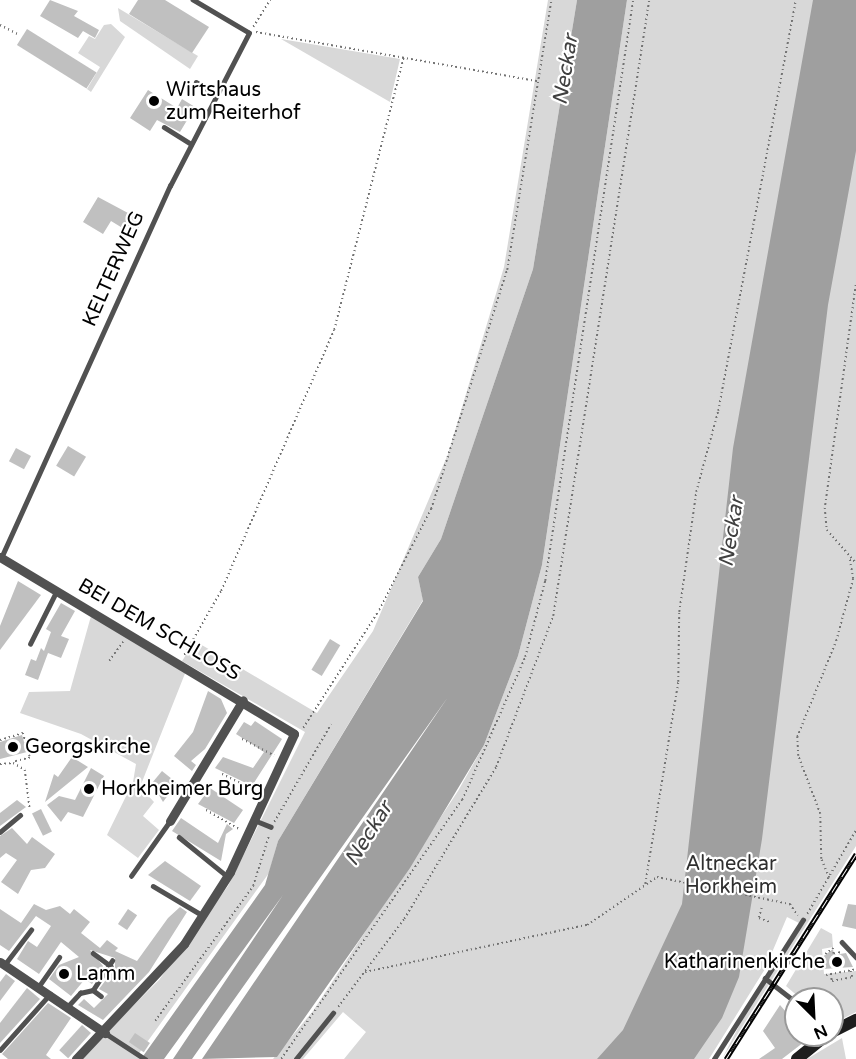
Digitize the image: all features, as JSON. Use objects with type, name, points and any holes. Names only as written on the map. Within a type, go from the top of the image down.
[{"type":"main road","points":[[797,1059],[812,1047]]},
{"type":"street","name":"BEI DEM SCHLOSS","points":[[0,558],[291,729],[295,739]]},
{"type":"street","name":"BEI DEM SCHLOSS","points":[[170,821],[243,700]]},
{"type":"street","points":[[76,1059],[105,1033],[157,978],[202,915],[227,876],[264,796],[295,739]]},
{"type":"street","points":[[2,963],[105,1033]]},
{"type":"lane","points":[[193,0],[249,33]]},
{"type":"lane","name":"KELTERWEG","points":[[0,558],[191,144],[215,94],[249,33]]},
{"type":"lane","points":[[196,82],[215,94]]},
{"type":"lane","points":[[164,127],[191,144]]},
{"type":"lane","name":"BEI DEM SCHLOSS","points":[[30,644],[56,592]]},
{"type":"lane","points":[[0,832],[20,815]]},
{"type":"lane","points":[[253,820],[271,827]]},
{"type":"lane","name":"BEI DEM SCHLOSS","points":[[132,876],[170,821]]},
{"type":"lane","points":[[179,837],[227,876]]},
{"type":"lane","points":[[153,886],[202,915]]},
{"type":"lane","points":[[714,1059],[803,920]]},
{"type":"lane","points":[[2,963],[31,930]]},
{"type":"lane","points":[[842,942],[856,957]]},
{"type":"lane","points":[[68,1006],[80,993],[93,990],[111,964],[93,953]]},
{"type":"lane","points":[[39,986],[59,957]]},
{"type":"lane","points":[[765,978],[784,993]]},
{"type":"lane","points":[[93,990],[101,996]]},
{"type":"lane","points":[[0,1050],[50,994]]},
{"type":"lane","points":[[296,1059],[333,1013]]},
{"type":"lane","points":[[105,1033],[145,1059]]},
{"type":"path","points":[[270,0],[249,33],[404,56],[539,81]]},
{"type":"path","points":[[295,739],[420,540],[501,296],[539,81],[550,0]]},
{"type":"path","points":[[282,1059],[462,800],[525,657],[545,581],[633,0]]},
{"type":"path","points":[[333,1013],[404,919],[496,767],[553,616],[649,0]]},
{"type":"path","points":[[645,884],[678,682],[679,612],[696,492],[718,411],[796,0]]},
{"type":"path","points":[[0,25],[18,34]]},
{"type":"path","points":[[185,652],[221,591],[334,330],[404,56]]},
{"type":"path","points":[[856,285],[825,508],[827,530],[856,563]]},
{"type":"path","points":[[830,878],[821,859],[820,814],[798,756],[797,736],[836,641],[853,579],[849,557]]},
{"type":"path","points":[[109,661],[129,634]]},
{"type":"path","points":[[155,1021],[253,886],[271,827],[331,724]]},
{"type":"path","points":[[0,740],[23,734],[30,758],[0,765]]},
{"type":"path","points":[[242,739],[282,760]]},
{"type":"path","points":[[13,763],[29,780],[30,810]]},
{"type":"path","points":[[222,774],[233,781],[236,777],[264,796]]},
{"type":"path","points":[[206,810],[247,834]]},
{"type":"path","points":[[364,972],[587,926],[645,884],[664,878],[783,902],[803,920],[830,878],[856,830]]},
{"type":"path","points":[[762,908],[759,918],[770,922]]},
{"type":"path","points":[[825,954],[833,948],[834,954],[851,950]]},
{"type":"path","points":[[826,975],[856,969]]},
{"type":"path","points":[[831,974],[832,981],[852,977],[850,970]]},
{"type":"green space","points":[[548,0],[577,0],[533,269],[441,539],[418,577],[423,600],[278,841],[269,873],[140,1052],[140,1059],[79,1059],[159,980],[228,886],[305,732],[182,661],[195,641],[317,713],[373,631],[448,454],[504,267]]},
{"type":"green space","points":[[627,0],[856,0],[856,846],[722,1059],[756,993],[803,925],[787,917],[765,969],[709,1059],[344,1059],[366,1032],[343,1012],[303,1059],[273,1059],[313,1011],[458,791],[484,745],[518,656],[542,565]]},
{"type":"green space","points":[[118,8],[198,56],[190,69],[120,21]]},
{"type":"green space","points":[[111,24],[125,37],[91,92],[87,89],[100,67],[78,53],[89,36],[95,39],[104,25]]},
{"type":"green space","points":[[281,39],[400,59],[390,102]]},
{"type":"green space","points":[[91,616],[186,671],[140,787],[154,802],[143,816],[159,830],[138,858],[107,835],[133,782],[136,764],[81,734],[20,713],[29,692],[70,691]]},
{"type":"green space","points":[[821,928],[832,934],[833,947],[822,949],[824,974],[856,971],[856,1012],[844,1018],[844,987],[786,986]]},
{"type":"green space","points":[[827,1047],[844,1047],[846,1059],[807,1059]]},
{"type":"water","name":"Neckar","points":[[577,0],[627,0],[542,565],[518,656],[484,745],[410,868],[277,1057],[202,1059],[448,697],[192,1059],[173,1059],[283,895],[164,1059],[141,1059],[265,885],[278,841],[423,601],[418,577],[441,539],[533,269]]},
{"type":"water","name":"Altneckar Horkheim","points":[[813,0],[856,0],[856,151],[828,305],[762,839],[739,977],[722,1018],[694,1059],[597,1059],[623,1030],[682,904],[733,448]]},
{"type":"building","points":[[50,0],[78,11],[74,16],[99,30],[95,38],[83,31],[78,38],[40,16]]},
{"type":"building","points":[[138,0],[165,0],[209,27],[192,53],[129,14]]},
{"type":"building","points":[[27,29],[97,72],[86,89],[17,45]]},
{"type":"building","points":[[148,90],[177,108],[182,99],[195,107],[180,132],[157,120],[150,131],[130,118]]},
{"type":"building","points":[[98,197],[143,221],[134,235],[111,221],[103,234],[83,222]]},
{"type":"building","points":[[68,446],[86,457],[74,477],[56,466]]},
{"type":"building","points":[[16,448],[31,456],[24,469],[9,461]]},
{"type":"building","points":[[18,581],[41,595],[0,650],[0,626]]},
{"type":"building","points":[[61,603],[75,611],[61,636],[69,639],[61,658],[48,653],[38,680],[25,675],[31,659],[36,661],[41,648],[44,651],[51,632],[46,629]]},
{"type":"building","points":[[330,639],[340,645],[322,676],[311,670]]},
{"type":"building","points":[[208,691],[221,699],[227,713],[205,749],[191,761],[196,765],[192,771],[174,756],[193,732]]},
{"type":"building","points":[[255,721],[282,739],[252,786],[215,768],[223,757],[253,768],[264,752],[236,734],[244,722],[251,726]]},
{"type":"building","name":"Georgskirche","points":[[22,735],[27,752],[0,759],[0,742]]},
{"type":"building","points":[[72,757],[88,767],[45,802],[54,774],[58,777]]},
{"type":"building","name":"Horkheimer Burg","points":[[91,768],[104,776],[83,817],[68,812],[61,822],[47,805],[59,796],[75,800]]},
{"type":"building","points":[[162,771],[177,783],[163,802],[152,783]]},
{"type":"building","points":[[210,788],[243,810],[234,823],[198,804]]},
{"type":"building","points":[[17,800],[26,807],[0,826],[0,813]]},
{"type":"building","points":[[41,809],[52,831],[43,836],[32,813]]},
{"type":"building","points":[[181,818],[218,843],[227,824],[233,829],[226,834],[221,861],[172,831]]},
{"type":"building","points":[[12,828],[27,844],[32,837],[55,854],[45,868],[31,870],[18,894],[1,882],[17,860],[6,853],[0,858],[0,836]]},
{"type":"building","points":[[165,861],[201,886],[190,901],[148,875]]},
{"type":"building","points":[[34,904],[46,910],[60,906],[70,914],[74,909],[90,922],[81,933],[100,948],[107,940],[118,948],[115,951],[137,961],[168,918],[180,907],[187,912],[149,972],[103,1020],[78,1005],[84,999],[94,1008],[108,994],[99,989],[115,968],[115,958],[90,950],[103,966],[92,984],[85,979],[71,996],[49,979],[59,965],[79,957],[61,942],[39,974],[17,959],[28,941],[37,947],[51,926],[36,916],[9,951],[0,945],[0,909],[21,923]]},
{"type":"building","points":[[848,904],[856,905],[856,929],[842,926]]},
{"type":"building","points":[[128,909],[137,915],[127,930],[118,924]]},
{"type":"building","name":"Katharinenkirche","points":[[833,949],[834,955],[846,953],[853,967],[823,969],[821,958]]},
{"type":"building","points":[[6,974],[15,981],[0,1001],[0,982]]},
{"type":"building","points":[[27,988],[40,999],[0,1043],[0,1023]]},
{"type":"building","points":[[48,1003],[71,1018],[46,1055],[51,1059],[8,1059],[2,1054]]},
{"type":"building","points":[[780,1005],[784,1010],[784,1047],[798,1047],[782,1059],[759,1059],[775,1048],[763,1031]]},
{"type":"building","points":[[82,1025],[91,1033],[68,1058],[59,1050]]},
{"type":"building","points":[[135,1033],[150,1043],[144,1052],[129,1042]]},
{"type":"railway","points":[[726,1059],[856,854]]},
{"type":"place","name":"Wirtshaus zum Reiterhof","points":[[154,101]]},
{"type":"place","name":"Georgskirche","points":[[13,747]]},
{"type":"place","name":"Horkheimer Burg","points":[[89,789]]},
{"type":"place","name":"Katharinenkirche","points":[[837,962]]},
{"type":"place","name":"Lamm","points":[[64,974]]}]
